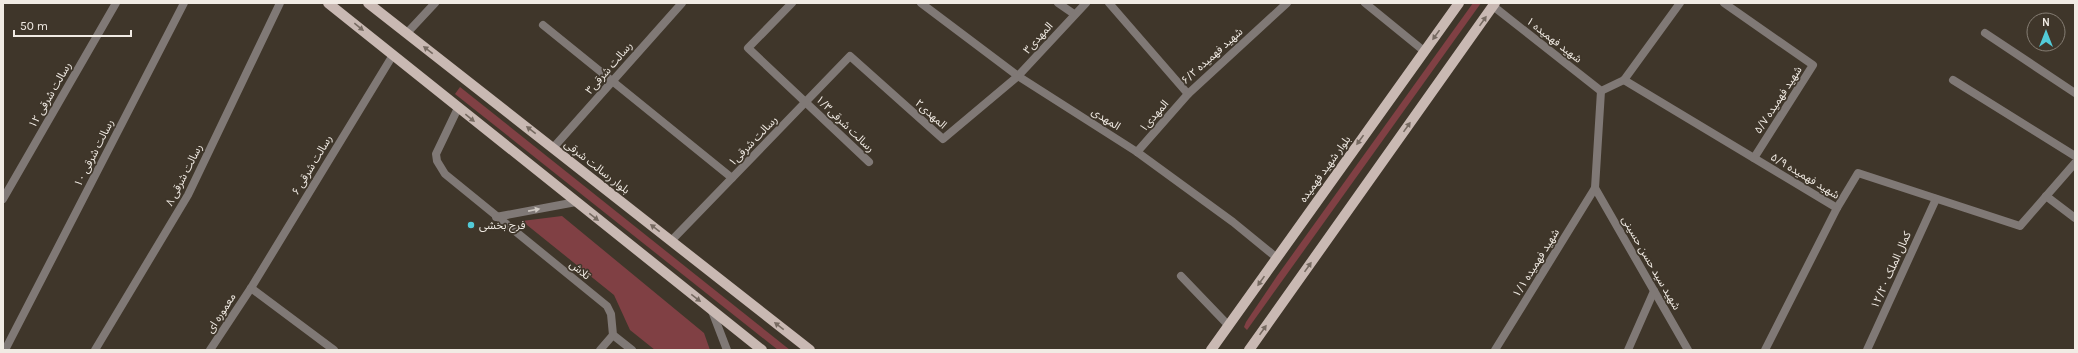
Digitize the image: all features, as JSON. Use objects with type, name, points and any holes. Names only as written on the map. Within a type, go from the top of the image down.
[{"type":"main road","points":[[328,3],[762,350]]},
{"type":"main road","name":"بلوار رسالت شرقی","points":[[368,3],[810,350]]},
{"type":"main road","name":"بلوار شهید فهمیده","points":[[1211,350],[1459,3]]},
{"type":"main road","points":[[1249,350],[1494,4]]},
{"type":"street","name":"رسالت شرقی ۱۲","points":[[3,198],[116,3]]},
{"type":"street","name":"رسالت شرقی ۱۰","points":[[5,350],[184,3]]},
{"type":"street","name":"رسالت شرقی ۸","points":[[95,350],[188,195],[280,3]]},
{"type":"street","points":[[407,33],[435,3]]},
{"type":"street","name":"رسالت شرقی۳","points":[[553,148],[682,3]]},
{"type":"street","name":"رسالت شرقی۱/۳","points":[[792,3],[748,48],[869,162]]},
{"type":"street","name":"المهدی","points":[[921,3],[1018,76],[1138,152],[1233,222],[1277,258]]},
{"type":"street","points":[[1058,3],[1074,14]]},
{"type":"street","name":"المهدی۳","points":[[1018,76],[1074,14],[1086,3]]},
{"type":"street","name":"شهید فهمیده ۶/۲","points":[[1109,3],[1188,94],[1287,3]]},
{"type":"street","points":[[1365,3],[1424,51]]},
{"type":"street","points":[[1595,188],[1601,91],[1624,80],[1680,3]]},
{"type":"street","name":"شهید فهمیده ۵/۷","points":[[1724,3],[1813,65],[1754,158]]},
{"type":"street","name":"شهید فهمیده ۱","points":[[1494,4],[1601,91]]},
{"type":"street","points":[[543,25],[732,178]]},
{"type":"street","points":[[1985,33],[2075,93]]},
{"type":"street","name":"رسالت شرقی ۶","points":[[251,288],[393,54]]},
{"type":"street","name":"رسالت شرقی۱","points":[[671,241],[850,56]]},
{"type":"street","name":"المهدی۲","points":[[850,56],[943,139],[1018,76]]},
{"type":"street","name":"شهید فهمیده ۵/۹","points":[[1624,80],[1838,208],[1765,350]]},
{"type":"street","points":[[1953,80],[2075,156]]},
{"type":"street","name":"المهدی۱","points":[[1138,152],[1188,94]]},
{"type":"street","name":"تلاش","points":[[458,108],[438,146],[437,162],[445,174],[607,306],[611,314],[613,335]]},
{"type":"street","points":[[1838,208],[1858,173],[2020,226],[2075,163]]},
{"type":"street","name":"شهید سید حسن حسینی","points":[[1595,188],[1688,350]]},
{"type":"street","name":"شهید فهمیده ۱/۱","points":[[1495,350],[1595,188]]},
{"type":"street","points":[[2046,196],[2075,218]]},
{"type":"street","name":"کمال الملک ۱۲/۲۰","points":[[1867,350],[1936,199]]},
{"type":"street","points":[[496,217],[576,202]]},
{"type":"street","points":[[1181,276],[1228,326]]},
{"type":"street","points":[[251,288],[334,350]]},
{"type":"street","name":"معموره ای","points":[[210,350],[251,288]]},
{"type":"street","points":[[1628,350],[1654,291]]},
{"type":"street","points":[[712,311],[727,350]]},
{"type":"street","points":[[600,350],[613,335],[632,350]]},
{"type":"shaded area","points":[[1473,3],[1481,3],[1247,330],[1244,327],[1246,322],[1277,276]]},
{"type":"shaded area","points":[[460,87],[790,350],[778,350],[455,94]]},
{"type":"shaded area","points":[[562,216],[704,333],[710,350],[655,350],[630,330],[614,295],[522,221]]},
{"type":"place","name":"فرح بخشی","points":[[471,225]]}]
